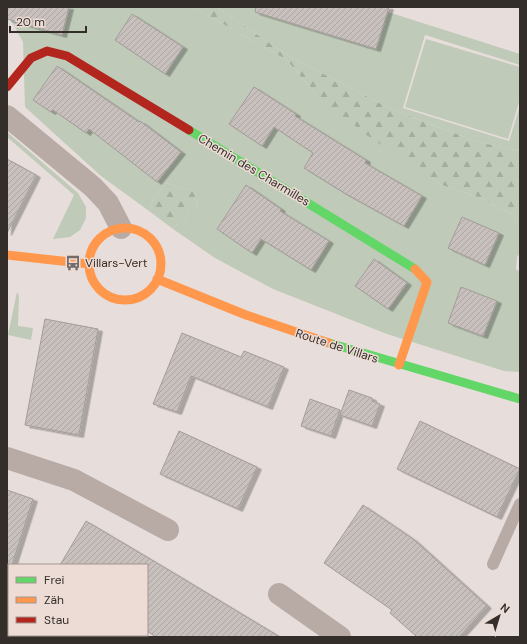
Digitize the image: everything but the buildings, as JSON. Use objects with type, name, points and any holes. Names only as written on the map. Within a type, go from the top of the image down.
[{"type":"main road","name":"Chemin des Charmilles","points":[[7,87],[31,58],[47,51],[67,56],[415,268],[427,282],[399,365]]},
{"type":"main road","points":[[121,228],[134,229],[145,234],[154,243],[160,255],[161,267],[158,279],[151,289],[141,296],[129,300],[118,299],[106,295],[97,287],[91,276],[89,264],[90,254],[95,244],[102,236],[121,228]]},
{"type":"main road","points":[[7,255],[89,264]]},
{"type":"main road","name":"Route de Villars","points":[[158,279],[261,322],[399,365],[520,399]]},
{"type":"street","points":[[7,116],[93,187],[108,203],[121,228]]},
{"type":"street","points":[[7,458],[74,480],[168,530]]},
{"type":"street","points":[[278,594],[340,637]]},
{"type":"lane","points":[[493,564],[520,504]]},
{"type":"green space","points":[[7,7],[193,7],[287,60],[318,97],[439,184],[481,198],[520,219],[520,253],[517,257],[516,269],[520,272],[520,372],[504,371],[387,334],[273,289],[215,258],[173,229],[197,207],[195,192],[166,183],[154,197],[149,211],[101,176],[25,107],[23,42],[7,13]]},
{"type":"green space","points":[[193,7],[216,7],[289,56],[393,110],[478,142],[520,151],[520,219],[481,198],[439,184],[368,136],[318,97],[287,60]]},
{"type":"green space","points":[[216,7],[372,7],[520,54],[520,65],[425,35],[403,108],[509,141],[520,106],[520,151],[478,142],[393,110],[289,56]]},
{"type":"green space","points":[[426,39],[520,67],[520,99],[508,139],[405,107]]},
{"type":"green space","points":[[7,132],[78,193],[86,207],[86,218],[80,230],[70,237],[53,239],[74,195],[7,137]]},
{"type":"green space","points":[[166,183],[195,192],[197,207],[173,229],[149,211],[154,197]]},
{"type":"green space","points":[[17,292],[19,296],[18,326],[33,328],[31,340],[8,335]]},
{"type":"green space","points":[[7,598],[8,636],[62,637],[7,637]]},
{"type":"traffic: fast","points":[[189,130],[415,269]]},
{"type":"traffic: fast","points":[[329,343],[520,399]]},
{"type":"traffic: slow","points":[[125,228],[145,234],[155,244],[161,264],[155,284],[145,294],[125,300],[105,294],[95,284],[89,264],[95,244],[105,234],[125,228]]},
{"type":"traffic: slow","points":[[7,255],[89,264]]},
{"type":"traffic: slow","points":[[399,365],[427,282],[415,269]]},
{"type":"traffic: slow","points":[[157,279],[246,315],[329,343]]},
{"type":"traffic: jam","points":[[7,87],[31,58],[47,51],[67,56],[189,130]]},
{"type":"place","name":"Villars-Vert","points":[[73,263]]}]
